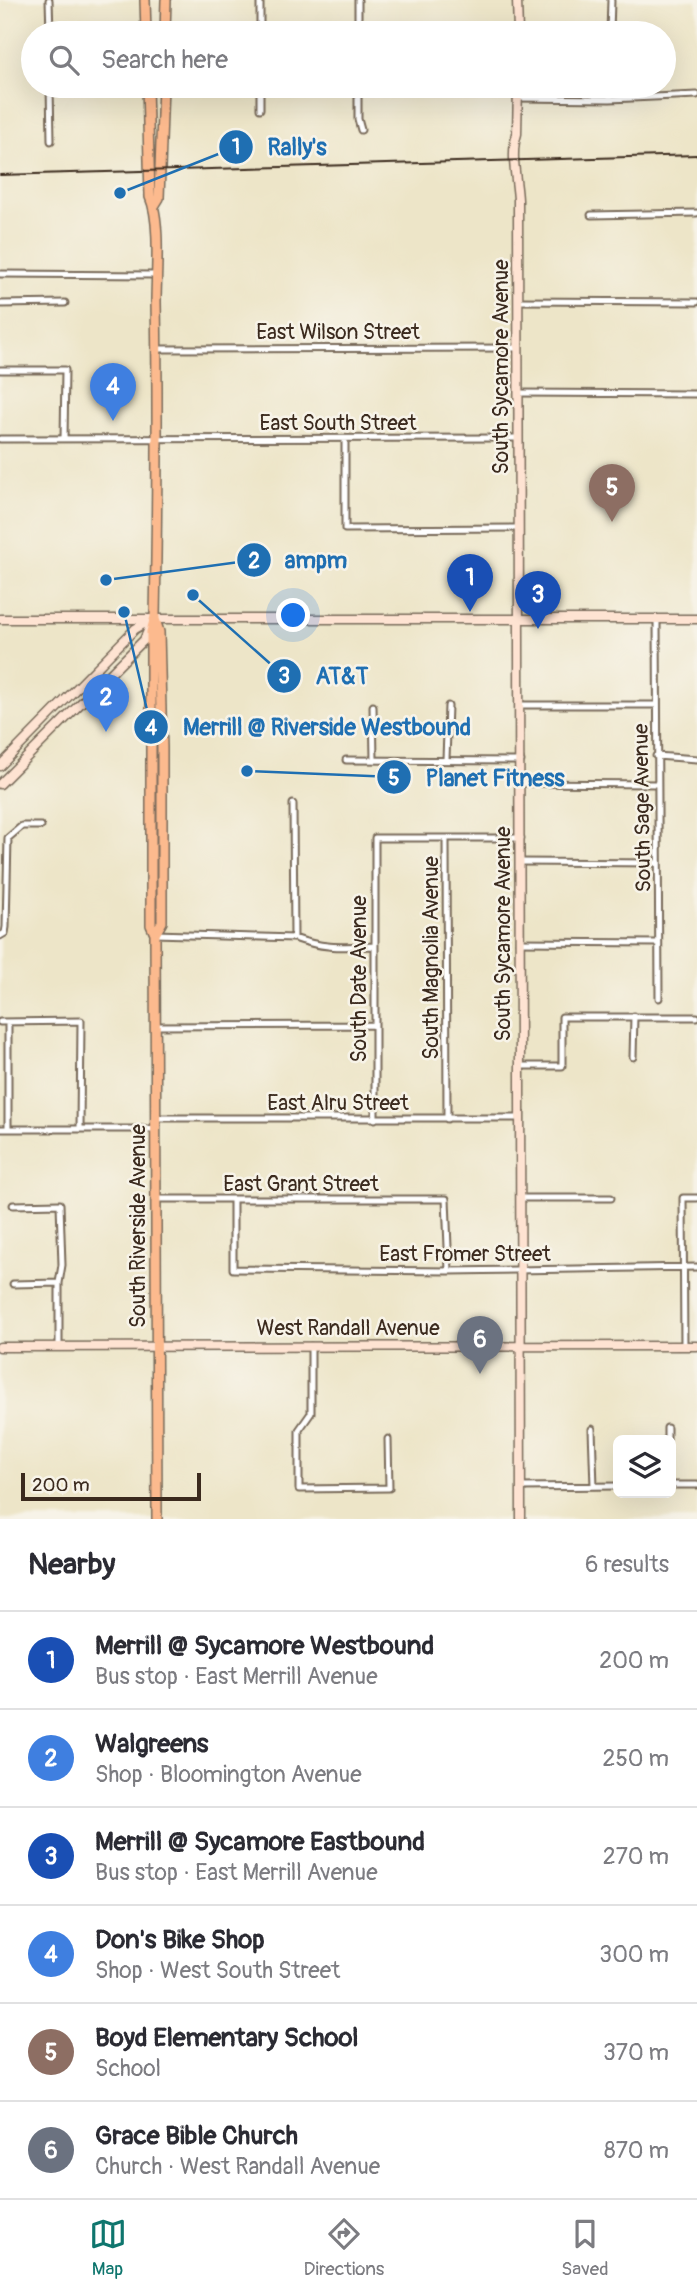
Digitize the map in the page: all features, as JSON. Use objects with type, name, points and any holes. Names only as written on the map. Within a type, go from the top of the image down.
[{"type":"main road","points":[[145,0],[146,21]]},
{"type":"main road","points":[[165,21],[166,0]]},
{"type":"main road","name":"South Riverside Avenue","points":[[147,98],[150,197],[154,206],[157,349],[155,617],[151,632],[157,1519]]},
{"type":"main road","name":"South Riverside Avenue","points":[[154,206],[159,198],[163,98]]},
{"type":"main road","name":"South Riverside Avenue","points":[[155,617],[159,632],[162,748],[162,922],[155,934]]},
{"type":"street","points":[[49,0],[50,21]]},
{"type":"street","points":[[260,0],[260,21]]},
{"type":"street","points":[[358,0],[358,21]]},
{"type":"street","points":[[517,0],[518,21]]},
{"type":"street","points":[[610,21],[611,0]]},
{"type":"street","points":[[676,96],[697,95]]},
{"type":"street","points":[[50,98],[51,141]]},
{"type":"street","points":[[260,98],[260,109]]},
{"type":"street","points":[[358,98],[361,130]]},
{"type":"street","points":[[518,98],[632,98]]},
{"type":"street","name":"South Sycamore Avenue","points":[[518,98],[515,142],[521,705],[521,1519]]},
{"type":"street","points":[[592,215],[697,213]]},
{"type":"street","points":[[0,275],[156,275]]},
{"type":"street","points":[[518,301],[697,302]]},
{"type":"street","points":[[0,304],[65,303]]},
{"type":"street","name":"East Wilson Street","points":[[157,349],[518,348]]},
{"type":"street","points":[[0,370],[65,370],[64,439]]},
{"type":"street","points":[[518,393],[697,394]]},
{"type":"street","name":"East South Street","points":[[0,439],[519,438]]},
{"type":"street","points":[[345,439],[345,529],[519,528]]},
{"type":"street","points":[[0,784],[144,640],[155,617]]},
{"type":"street","points":[[0,766],[135,629],[155,617]]},
{"type":"street","points":[[0,619],[697,619]]},
{"type":"street","name":"South Sage Avenue","points":[[657,619],[659,998]]},
{"type":"street","points":[[128,656],[143,652],[151,655]]},
{"type":"street","points":[[521,705],[656,705]]},
{"type":"street","points":[[373,706],[374,760]]},
{"type":"street","points":[[446,759],[448,706]]},
{"type":"street","points":[[656,756],[697,759]]},
{"type":"street","points":[[346,760],[521,761]]},
{"type":"street","points":[[521,783],[657,784]]},
{"type":"street","points":[[293,804],[294,938]]},
{"type":"street","points":[[0,936],[5,933],[6,928],[8,838],[22,826],[41,826]]},
{"type":"street","name":"South Date Avenue","points":[[375,1119],[375,838],[446,838]]},
{"type":"street","points":[[446,838],[520,838]]},
{"type":"street","name":"South Magnolia Avenue","points":[[446,838],[447,1119]]},
{"type":"street","points":[[520,862],[658,863]]},
{"type":"street","points":[[155,934],[294,938],[315,946],[374,946]]},
{"type":"street","points":[[519,942],[658,943]]},
{"type":"street","points":[[633,1057],[634,1016]]},
{"type":"street","points":[[520,1066],[562,1066],[562,1017],[697,1017]]},
{"type":"street","points":[[0,1022],[82,1021],[80,1129]]},
{"type":"street","points":[[8,1022],[8,1129]]},
{"type":"street","points":[[155,1026],[374,1025]]},
{"type":"street","name":"East Alru Street","points":[[155,1118],[520,1118]]},
{"type":"street","points":[[0,1129],[155,1129]]},
{"type":"street","points":[[520,1198],[611,1198]]},
{"type":"street","points":[[684,1346],[683,1198],[697,1198]]},
{"type":"street","name":"East Grant Street","points":[[156,1199],[446,1199],[449,1271]]},
{"type":"street","name":"East Fromer Street","points":[[233,1200],[233,1269],[449,1271],[697,1267]]},
{"type":"street","points":[[13,1205],[60,1204],[62,1252],[59,1347]]},
{"type":"street","points":[[13,1284],[59,1283]]},
{"type":"street","points":[[311,1346],[311,1413],[299,1430],[299,1489],[389,1488],[388,1439]]},
{"type":"street","name":"West Randall Avenue","points":[[0,1347],[697,1346]]},
{"type":"street","points":[[667,1428],[667,1435]]},
{"type":"street","points":[[592,1429],[594,1486]]},
{"type":"street","points":[[676,1485],[697,1485]]},
{"type":"street","points":[[521,1487],[613,1486]]},
{"type":"railway","points":[[0,175],[697,155]]},
{"type":"place","name":"Rally's","points":[[120,193]]},
{"type":"place","name":"Don's Bike Shop","points":[[113,421]]},
{"type":"place","name":"Boyd Elementary School","points":[[612,522]]},
{"type":"place","name":"ampm","points":[[106,580]]},
{"type":"place","name":"AT&T","points":[[193,595]]},
{"type":"place","name":"Merrill @ Riverside Westbound","points":[[124,612]]},
{"type":"place","name":"Merrill @ Sycamore Westbound","points":[[470,612]]},
{"type":"place","name":"Merrill @ Sycamore Eastbound","points":[[538,629]]},
{"type":"place","name":"Walgreens","points":[[106,732]]},
{"type":"place","name":"Planet Fitness","points":[[247,771]]},
{"type":"place","name":"Grace Bible Church","points":[[480,1374]]}]
